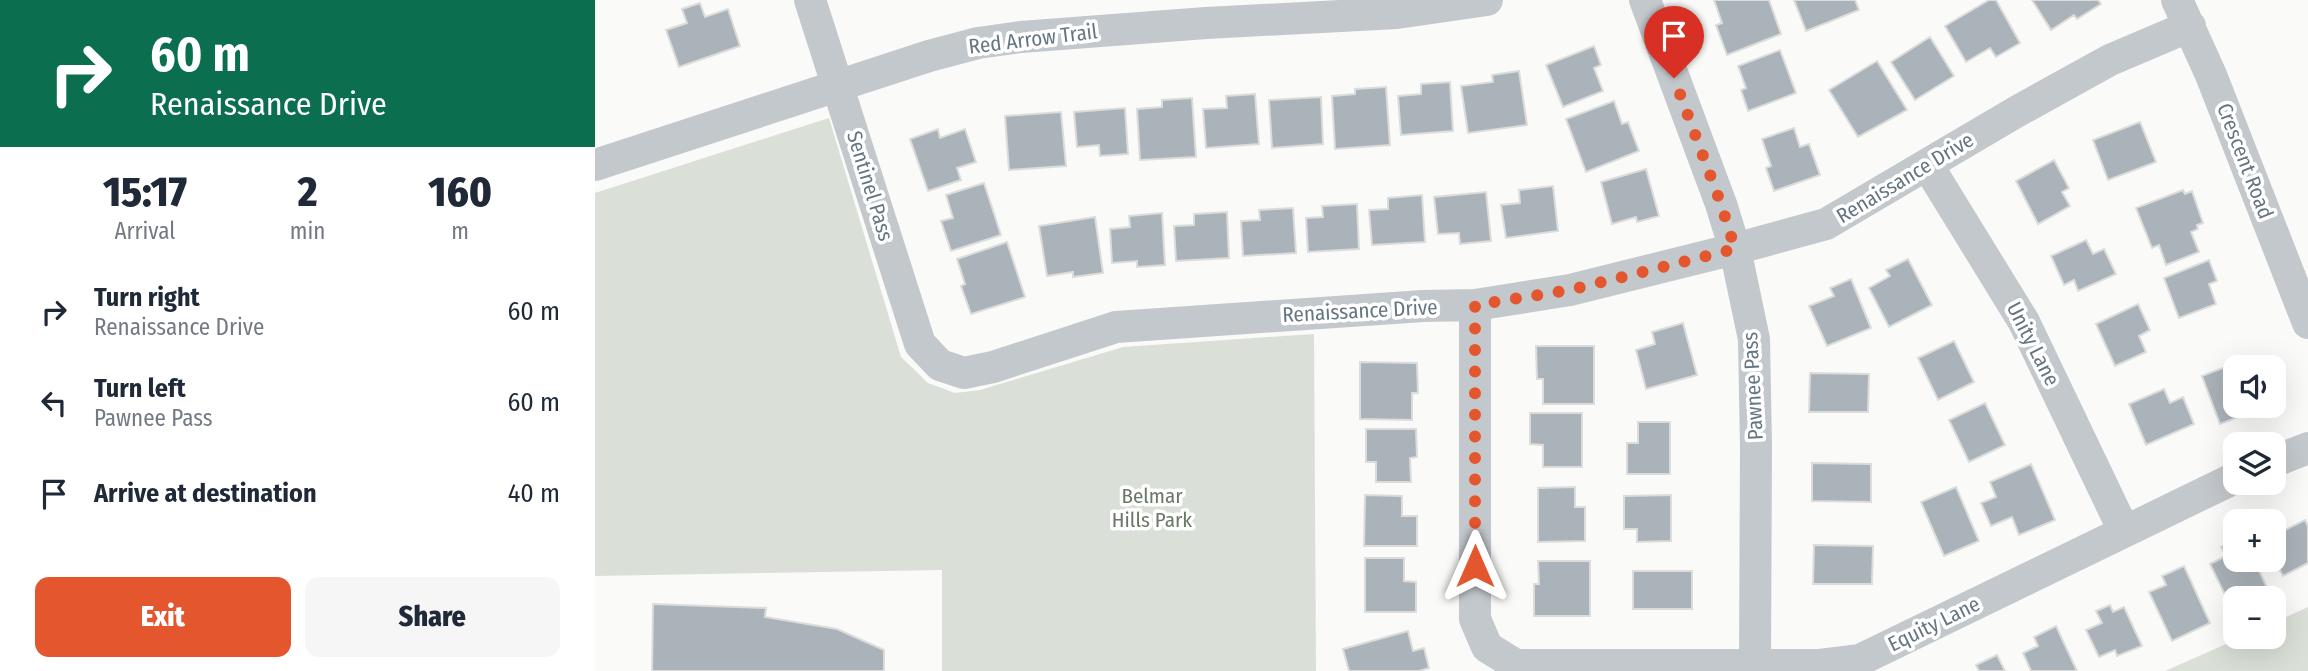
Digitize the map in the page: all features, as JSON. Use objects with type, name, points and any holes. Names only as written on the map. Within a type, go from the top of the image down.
[{"type":"street","name":"Sentinel Pass","points":[[810,0],[920,344],[940,365]]},
{"type":"street","name":"Red Arrow Trail","points":[[595,165],[978,43],[1205,12],[1397,13],[1487,0]]},
{"type":"street","name":"Pawnee Pass","points":[[1645,0],[1735,249],[1754,339],[1755,664]]},
{"type":"street","name":"Renaissance Drive","points":[[940,365],[964,373],[993,367],[1116,327],[1423,306],[1475,305],[1570,290],[1826,224],[2005,118],[2111,60],[2184,13]]},
{"type":"street","name":"Crescent Road","points":[[2184,13],[2211,75],[2308,324]]},
{"type":"street","name":"Unity Lane","points":[[1928,166],[2024,322],[2125,531]]},
{"type":"street","name":"Equity Lane","points":[[1475,305],[1475,618],[1487,647],[1516,665],[1820,665],[1860,660],[2223,484]]},
{"type":"street","points":[[2286,457],[2308,448]]},
{"type":"green space","name":"Belmar Hills Park","points":[[829,118],[901,357],[928,383],[955,393],[980,390],[1123,347],[1314,334],[1316,671],[942,671],[942,570],[595,576],[595,193]]},
{"type":"green space","points":[[2308,607],[2308,671],[2165,671],[2223,645],[2223,649],[2286,649],[2286,617]]},
{"type":"building","points":[[1714,0],[1769,0],[1781,34],[1727,55],[1716,25],[1722,23]]},
{"type":"building","points":[[1794,0],[1855,0],[1859,10],[1806,31]]},
{"type":"building","points":[[1989,0],[1996,0],[2020,43],[1996,57],[1990,48],[1966,62],[1945,26]]},
{"type":"building","points":[[2032,0],[2098,0],[2101,4],[2077,19],[2074,15],[2051,30]]},
{"type":"building","points":[[700,3],[705,17],[728,9],[740,46],[679,67],[666,30],[687,23],[682,9]]},
{"type":"building","points":[[1930,37],[1954,76],[1915,100],[1891,62]]},
{"type":"building","points":[[1594,46],[1601,65],[1594,68],[1603,91],[1563,107],[1546,65]]},
{"type":"building","points":[[1780,50],[1796,93],[1748,111],[1741,90],[1746,88],[1738,66]]},
{"type":"building","points":[[1877,61],[1907,110],[1858,137],[1829,90]]},
{"type":"building","points":[[1519,71],[1527,125],[1468,133],[1461,86],[1493,82],[1492,75]]},
{"type":"building","points":[[1450,82],[1453,131],[1401,135],[1398,96],[1421,94],[1421,84]]},
{"type":"building","points":[[1386,87],[1390,145],[1335,149],[1332,96],[1355,94],[1355,89]]},
{"type":"building","points":[[1255,94],[1259,144],[1206,148],[1203,109],[1227,108],[1226,96]]},
{"type":"building","points":[[1321,97],[1323,144],[1272,148],[1269,100]]},
{"type":"building","points":[[1192,98],[1196,157],[1140,160],[1137,109],[1162,107],[1162,100]]},
{"type":"building","points":[[1614,101],[1622,124],[1628,122],[1639,151],[1586,172],[1566,119]]},
{"type":"building","points":[[1125,108],[1128,154],[1100,156],[1099,145],[1077,147],[1074,112]]},
{"type":"building","points":[[1061,112],[1066,166],[1009,170],[1005,116]]},
{"type":"building","points":[[2140,122],[2156,162],[2108,180],[2093,140]]},
{"type":"building","points":[[1794,128],[1800,147],[1809,144],[1820,175],[1774,191],[1766,168],[1771,166],[1762,139]]},
{"type":"building","points":[[938,129],[940,138],[965,129],[976,162],[957,168],[961,180],[928,191],[910,139]]},
{"type":"building","points":[[2054,160],[2069,188],[2062,192],[2070,206],[2038,224],[2016,181]]},
{"type":"building","points":[[1646,169],[1659,216],[1637,222],[1636,217],[1612,224],[1601,182]]},
{"type":"building","points":[[984,183],[1001,235],[951,251],[941,221],[953,218],[946,195]]},
{"type":"building","points":[[1553,186],[1558,231],[1506,238],[1501,205],[1520,203],[1519,190]]},
{"type":"building","points":[[2183,190],[2185,194],[2192,191],[2203,223],[2191,232],[2199,252],[2166,265],[2159,245],[2152,248],[2136,208]]},
{"type":"building","points":[[1486,192],[1491,241],[1460,244],[1459,233],[1438,234],[1434,197]]},
{"type":"building","points":[[1422,195],[1425,242],[1372,245],[1369,210],[1388,209],[1388,198]]},
{"type":"building","points":[[1357,204],[1359,249],[1308,252],[1306,218],[1323,217],[1322,206]]},
{"type":"building","points":[[1293,208],[1296,253],[1243,256],[1241,221],[1260,220],[1259,210]]},
{"type":"building","points":[[1227,212],[1229,258],[1176,261],[1174,226],[1194,225],[1194,214]]},
{"type":"building","points":[[1162,213],[1165,265],[1137,267],[1137,261],[1112,263],[1110,229],[1130,227],[1129,216]]},
{"type":"building","points":[[1095,217],[1103,273],[1073,277],[1073,272],[1047,276],[1039,226]]},
{"type":"building","points":[[2086,240],[2093,254],[2104,249],[2116,274],[2078,291],[2074,280],[2064,285],[2051,256]]},
{"type":"building","points":[[1007,242],[1025,297],[971,314],[961,286],[965,284],[957,259]]},
{"type":"building","points":[[1908,259],[1932,305],[1889,327],[1869,288],[1890,276],[1886,270]]},
{"type":"building","points":[[2209,260],[2217,281],[2209,284],[2216,304],[2179,318],[2164,278]]},
{"type":"building","points":[[1851,279],[1871,328],[1827,346],[1809,306],[1834,296],[1830,288]]},
{"type":"building","points":[[2138,304],[2150,330],[2139,336],[2146,352],[2115,366],[2096,324]]},
{"type":"building","points":[[1683,323],[1697,375],[1646,389],[1636,350],[1655,344],[1652,332]]},
{"type":"building","points":[[1954,341],[1974,382],[1938,400],[1918,358]]},
{"type":"building","points":[[1536,346],[1594,346],[1594,404],[1543,404],[1543,379],[1537,379]]},
{"type":"building","points":[[1360,362],[1417,363],[1418,393],[1412,393],[1412,420],[1360,419]]},
{"type":"building","points":[[2223,368],[2223,418],[2236,418],[2220,424],[2202,376]]},
{"type":"building","points":[[1810,373],[1869,374],[1868,412],[1809,412]]},
{"type":"building","points":[[2164,389],[2170,403],[2183,397],[2194,424],[2146,445],[2129,404]]},
{"type":"building","points":[[1985,403],[2005,445],[1969,462],[1949,420]]},
{"type":"building","points":[[1530,413],[1582,413],[1582,467],[1543,467],[1543,445],[1530,444]]},
{"type":"building","points":[[1638,422],[1670,422],[1670,474],[1627,474],[1627,443],[1638,443]]},
{"type":"building","points":[[1366,429],[1416,429],[1417,457],[1410,458],[1411,482],[1376,482],[1376,462],[1366,462]]},
{"type":"building","points":[[1812,463],[1871,464],[1871,502],[1812,501]]},
{"type":"building","points":[[2031,464],[2055,520],[2019,535],[2012,517],[1991,526],[1981,503],[1996,497],[1990,482]]},
{"type":"building","points":[[1575,487],[1575,507],[1585,507],[1585,541],[1538,542],[1538,488]]},
{"type":"building","points":[[1956,487],[1979,541],[1944,556],[1921,502]]},
{"type":"building","points":[[1365,495],[1402,496],[1402,516],[1417,516],[1417,546],[1364,546]]},
{"type":"building","points":[[1671,495],[1671,541],[1637,542],[1637,529],[1624,529],[1624,496]]},
{"type":"building","points":[[2305,520],[2308,526],[2308,563],[2283,576],[2281,572],[2286,572],[2286,530]]},
{"type":"building","points":[[1814,545],[1873,546],[1872,584],[1813,584]]},
{"type":"building","points":[[1365,558],[1404,558],[1404,581],[1416,582],[1416,612],[1365,612]]},
{"type":"building","points":[[2223,558],[2223,572],[2260,572],[2266,586],[2223,586],[2223,591],[2210,564]]},
{"type":"building","points":[[1538,561],[1590,561],[1590,616],[1534,616],[1534,584],[1539,584]]},
{"type":"building","points":[[2184,566],[2210,623],[2172,641],[2149,592],[2166,585],[2162,576]]},
{"type":"building","points":[[1633,571],[1692,571],[1692,609],[1633,609]]},
{"type":"building","points":[[653,604],[766,608],[765,617],[837,629],[884,650],[884,671],[652,671]]},
{"type":"building","points":[[2110,605],[2113,612],[2124,607],[2142,646],[2117,656],[2115,650],[2099,657],[2086,630],[2102,623],[2096,611]]},
{"type":"building","points":[[2056,626],[2077,671],[2031,671],[2023,653],[2038,646],[2034,637]]},
{"type":"building","points":[[1408,631],[1413,651],[1424,648],[1429,668],[1419,671],[1349,671],[1343,649]]},
{"type":"building","points":[[1997,655],[2005,671],[1979,671],[1976,665]]},
{"type":"route","points":[[1475,566],[1475,305],[1570,290],[1735,249],[1674,78]]}]
